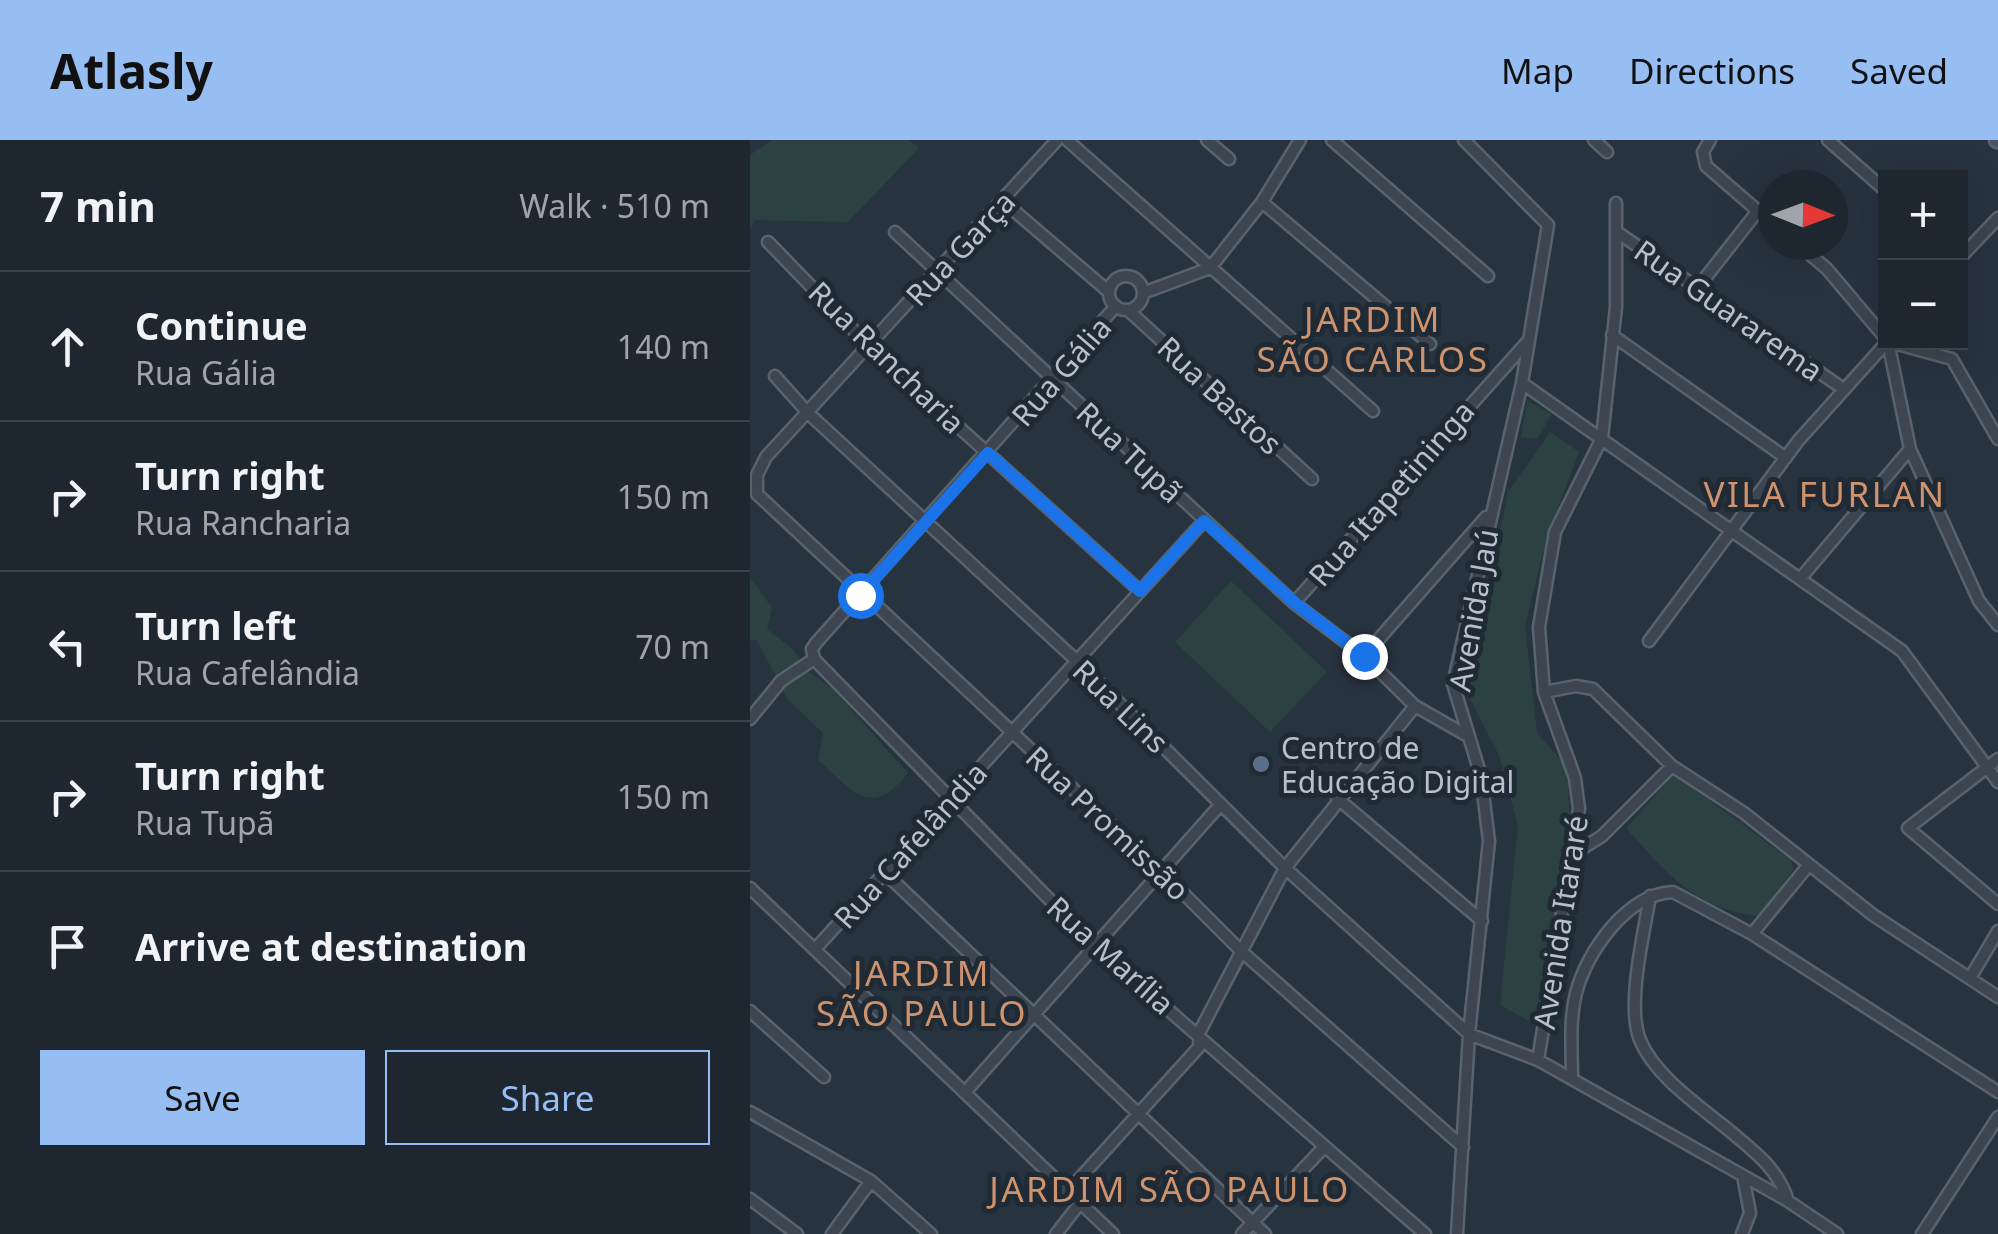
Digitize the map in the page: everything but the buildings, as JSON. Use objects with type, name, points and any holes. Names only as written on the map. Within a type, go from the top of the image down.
[{"type":"street","name":"Rua Garça","points":[[758,494],[760,465],[1004,202],[1056,140]]},
{"type":"street","points":[[1066,140],[1372,411]]},
{"type":"street","points":[[1207,140],[1229,159]]},
{"type":"street","points":[[1144,294],[1210,268],[1262,202],[1300,140]]},
{"type":"street","points":[[1332,140],[1488,276]]},
{"type":"street","name":"Avenida Jaú","points":[[1458,1234],[1469,1034],[1488,882],[1487,806],[1453,684],[1522,383],[1548,224],[1464,140]]},
{"type":"street","points":[[1594,140],[1608,152]]},
{"type":"street","points":[[1698,288],[1757,212],[1708,169],[1702,156],[1710,140]]},
{"type":"street","points":[[1828,140],[1878,184]]},
{"type":"street","points":[[1004,202],[1109,292],[1116,306],[1128,310],[1141,302],[1144,294],[1138,280],[1128,276],[1117,278],[1109,292]]},
{"type":"street","points":[[1262,202],[1430,344]]},
{"type":"street","name":"Avenida Itararé","points":[[1538,1060],[1575,853],[1578,790],[1544,692],[1539,627],[1550,550],[1566,502],[1602,438],[1612,335],[1616,203]]},
{"type":"street","points":[[1968,250],[1998,218]]},
{"type":"street","name":"Rua Tupã","points":[[896,232],[1294,602],[1364,656],[1415,706],[1466,735]]},
{"type":"street","name":"Rua Guararema","points":[[1617,232],[1842,388]]},
{"type":"street","name":"Rua Rancharia","points":[[768,242],[869,346],[1140,591]]},
{"type":"street","points":[[1816,260],[1878,330]]},
{"type":"street","name":"Rua Gália","points":[[814,659],[812,649],[923,521],[1054,381],[1116,306]]},
{"type":"street","name":"Rua Bastos","points":[[1128,310],[1312,479]]},
{"type":"street","points":[[1612,335],[1786,458]]},
{"type":"street","name":"Rua Itapetininga","points":[[1294,602],[1529,340]]},
{"type":"street","points":[[1648,642],[1730,528],[1842,388],[1880,350]]},
{"type":"street","points":[[1890,350],[1910,449],[1979,602],[1998,625]]},
{"type":"street","points":[[1918,350],[1952,359],[1998,438]]},
{"type":"street","name":"Rua Lins","points":[[776,376],[808,412],[923,521],[1078,662],[1285,868],[1469,1034]]},
{"type":"street","points":[[1522,383],[1912,660],[1998,782]]},
{"type":"street","points":[[1800,579],[1910,449]]},
{"type":"street","name":"Rua Promissão","points":[[758,494],[860,595],[1162,872],[1241,951],[1463,1148]]},
{"type":"street","points":[[1364,656],[1490,513]]},
{"type":"street","name":"Rua Cafelândia","points":[[817,947],[1204,521]]},
{"type":"street","points":[[750,719],[780,680],[814,659]]},
{"type":"street","name":"Rua Marília","points":[[814,659],[1094,946],[1199,1033],[1424,1234]]},
{"type":"street","points":[[1544,692],[1576,686],[1593,689],[1672,766],[1744,813],[1807,867],[1998,996]]},
{"type":"street","points":[[1069,1190],[1199,1047],[1199,1033],[1285,868],[1337,798],[1415,706]]},
{"type":"street","points":[[1998,759],[1908,828],[1998,904]]},
{"type":"street","points":[[1575,853],[1602,836],[1672,766]]},
{"type":"street","points":[[1337,798],[1482,922]]},
{"type":"street","points":[[967,1090],[1222,804]]},
{"type":"street","points":[[1752,934],[1807,867]]},
{"type":"street","points":[[885,873],[1265,1234]]},
{"type":"street","points":[[750,888],[817,947],[1113,1234]]},
{"type":"street","points":[[1572,1079],[1572,1033],[1583,973],[1623,916],[1650,896],[1673,892],[1752,934],[1998,1092]]},
{"type":"street","points":[[1650,896],[1638,987],[1640,1042],[1680,1087],[1761,1156],[1777,1174],[1788,1202]]},
{"type":"street","points":[[1970,978],[1998,931]]},
{"type":"street","points":[[750,1010],[824,1076]]},
{"type":"street","points":[[1469,1034],[1538,1060],[1743,1175],[1836,1234]]},
{"type":"street","points":[[750,1112],[871,1181],[931,1234]]},
{"type":"street","points":[[1922,1234],[1998,1116]]},
{"type":"street","points":[[1242,1234],[1324,1147]]},
{"type":"street","points":[[1742,1234],[1750,1213],[1743,1175]]},
{"type":"street","points":[[832,1234],[871,1181]]},
{"type":"street","points":[[750,1199],[797,1234]]},
{"type":"street","points":[[1056,1234],[1080,1203]]},
{"type":"green space","points":[[772,140],[909,140],[919,148],[848,222],[755,220],[750,228],[750,155]]},
{"type":"green space","points":[[1527,401],[1552,414],[1537,439],[1521,437]]},
{"type":"green space","points":[[1550,432],[1579,452],[1547,538],[1525,625],[1537,733],[1567,767],[1570,820],[1545,993],[1536,1025],[1500,1005],[1518,825],[1499,755],[1467,693],[1508,492]]},
{"type":"green space","points":[[750,577],[772,608],[767,629],[794,650],[807,671],[832,688],[908,773],[883,796],[861,795],[818,760],[823,733],[788,700],[757,640],[750,641]]},
{"type":"green space","points":[[1231,581],[1327,672],[1270,732],[1175,642]]},
{"type":"green space","points":[[1674,774],[1791,860],[1794,869],[1760,916],[1738,913],[1700,898],[1669,874],[1626,828]]},
{"type":"place","name":"Centro de Educação Digital","points":[[1261,764]]},
{"type":"district","name":"JARDIM SÃO CARLOS","points":[[1373,338]]},
{"type":"district","name":"VILA FURLAN","points":[[1825,493]]},
{"type":"district","name":"JARDIM SÃO PAULO","points":[[922,992]]},
{"type":"district","name":"JARDIM SÃO PAULO","points":[[1170,1188]]},
{"type":"route","points":[[860,595],[988,453],[1140,591],[1204,521],[1294,602],[1364,656]]}]
